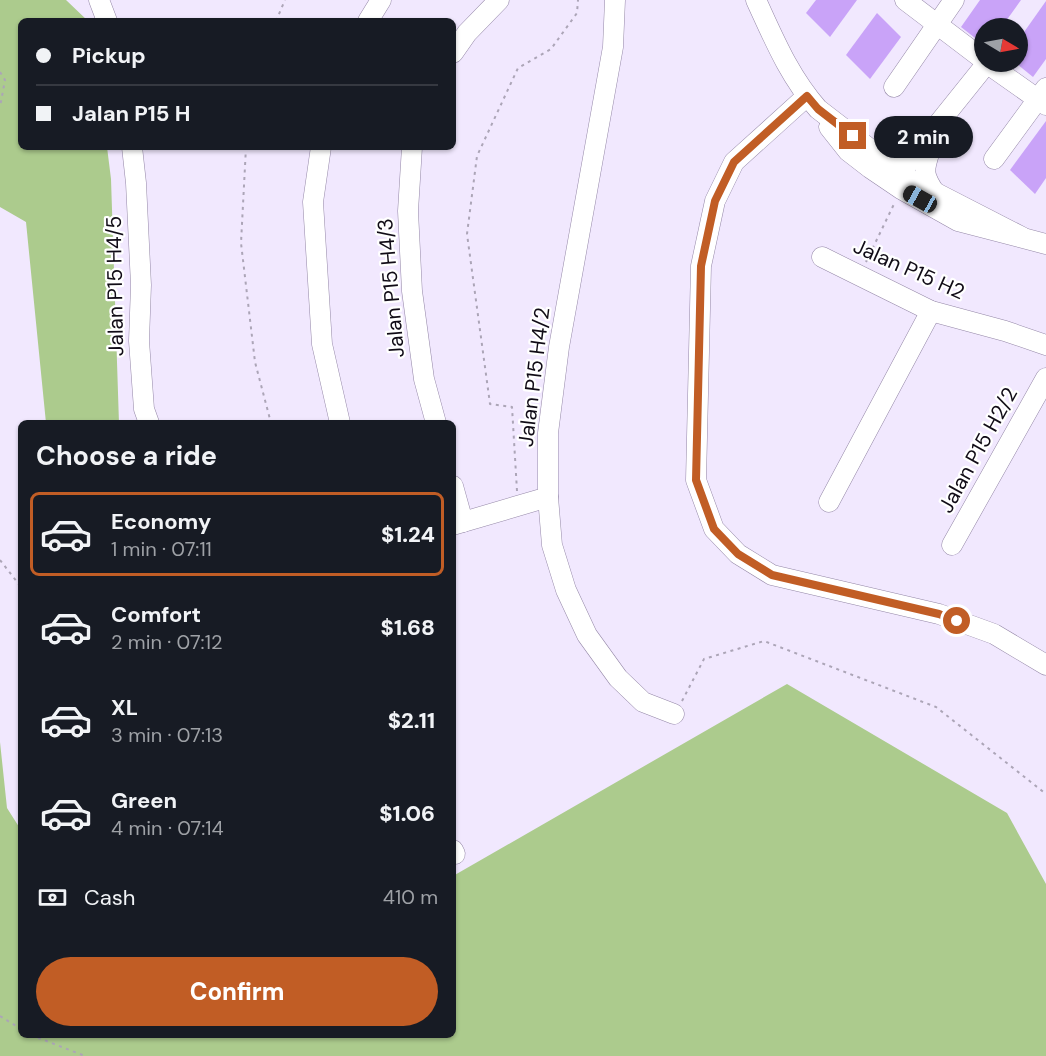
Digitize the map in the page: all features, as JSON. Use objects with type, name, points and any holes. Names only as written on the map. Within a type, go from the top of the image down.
[{"type":"street","points":[[99,0],[106,18]]},
{"type":"street","points":[[370,18],[381,0]]},
{"type":"street","points":[[456,48],[466,33],[499,0]]},
{"type":"street","name":"Jalan P15 H4/2","points":[[615,0],[613,47],[558,358],[548,433],[548,497],[552,545],[566,590],[587,634],[618,678],[643,702],[674,714]]},
{"type":"street","points":[[756,0],[785,62],[832,132],[848,151],[901,181],[958,220],[1046,244]]},
{"type":"street","points":[[905,0],[974,52]]},
{"type":"street","points":[[894,87],[954,0]]},
{"type":"street","points":[[901,181],[981,72]]},
{"type":"street","points":[[994,159],[1043,97],[1003,72]]},
{"type":"street","points":[[813,102],[871,150],[901,181],[935,192],[1022,237]]},
{"type":"street","points":[[813,102],[734,162],[715,201],[700,278],[696,480],[714,529],[738,554],[772,575],[939,614],[994,634],[1046,665]]},
{"type":"street","points":[[871,150],[891,152],[926,148]]},
{"type":"street","points":[[926,148],[926,178],[935,192]]},
{"type":"street","name":"Jalan P15 H4/5","points":[[132,150],[141,285],[139,341],[144,409],[148,420]]},
{"type":"street","points":[[321,150],[313,202],[322,344],[339,420]]},
{"type":"street","name":"Jalan P15 H4/3","points":[[411,150],[408,211],[412,291],[424,380],[435,420]]},
{"type":"street","name":"Jalan P15 H2","points":[[822,257],[932,310],[1046,345]]},
{"type":"street","points":[[829,502],[932,310]]},
{"type":"street","name":"Jalan P15 H2/2","points":[[952,545],[1046,378]]},
{"type":"street","points":[[456,509],[458,524],[548,497]]},
{"type":"path","points":[[277,18],[285,0]]},
{"type":"path","points":[[518,506],[512,407],[490,404],[467,234],[477,156],[518,68],[551,49],[577,13],[578,0]]},
{"type":"path","points":[[0,72],[5,80],[0,107]]},
{"type":"path","points":[[246,150],[241,243],[255,362],[270,420]]},
{"type":"path","points":[[860,276],[901,181]]},
{"type":"path","points":[[0,560],[18,583]]},
{"type":"path","points":[[674,714],[704,659],[764,641],[936,707],[1046,794]]},
{"type":"path","points":[[0,1016],[18,1027]]},
{"type":"path","points":[[39,1038],[85,1056]]},
{"type":"green space","points":[[0,0],[66,0],[85,18],[18,18],[18,150],[107,150],[111,179],[119,420],[46,420],[26,222],[0,207]]},
{"type":"green space","points":[[787,684],[1007,813],[1046,884],[1046,1056],[0,1056],[0,742],[7,808],[18,825],[18,1038],[456,1038],[456,874]]},
{"type":"building","points":[[816,0],[857,0],[830,37],[806,13]]},
{"type":"building","points":[[980,0],[1021,0],[1008,18],[974,18],[974,37],[961,27]]},
{"type":"building","points":[[1046,1],[1046,59],[1033,77],[1027,72],[1028,26]]},
{"type":"building","points":[[877,13],[901,37],[870,79],[846,55]]},
{"type":"building","points":[[1046,121],[1046,178],[1035,194],[1010,170]]},
{"type":"route","points":[[853,136],[818,109],[807,96],[734,162],[715,201],[701,266],[696,480],[714,529],[738,554],[772,575],[939,614],[957,621]]}]
